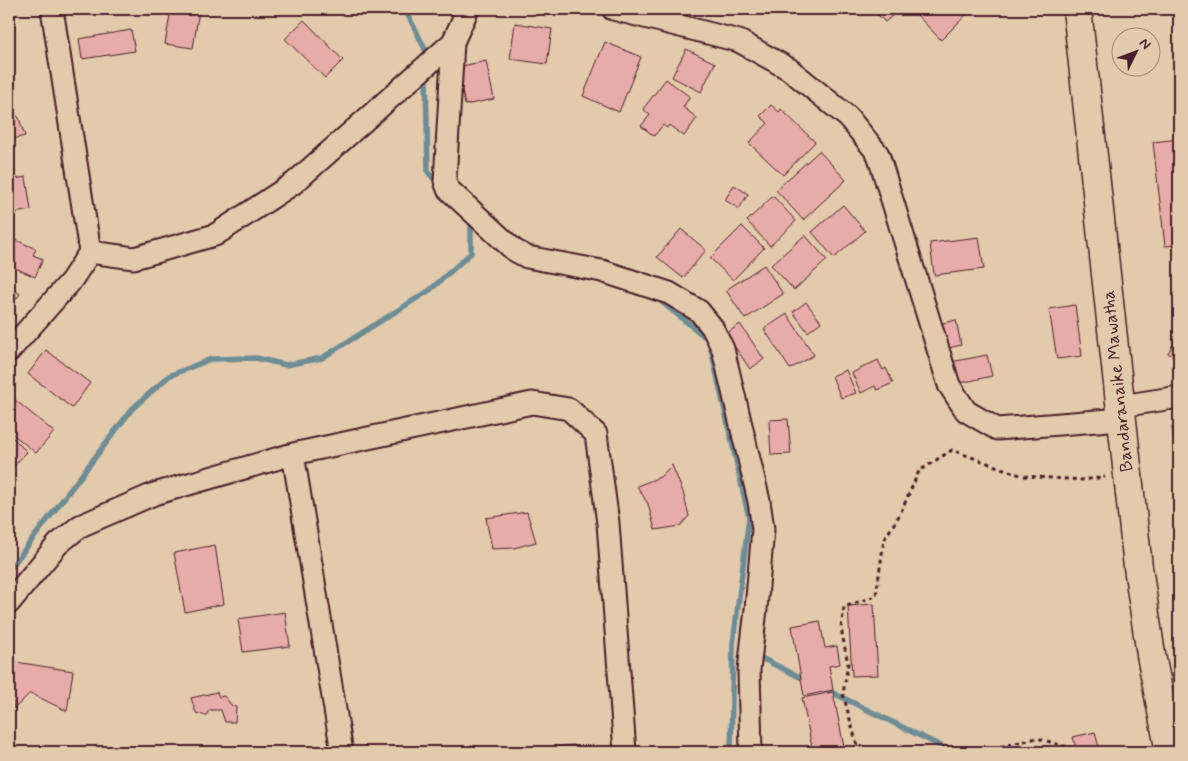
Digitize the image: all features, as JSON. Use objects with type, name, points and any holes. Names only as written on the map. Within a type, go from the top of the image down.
[{"type":"highway","name":"Bandaranaike Mawatha","points":[[1076,9],[1138,567],[1146,626],[1170,752]]},
{"type":"street","points":[[9,351],[71,281],[90,252],[52,9]]},
{"type":"street","points":[[468,9],[453,42],[445,182],[448,189],[514,250],[527,257],[602,271],[669,293],[699,311],[712,326],[723,349],[759,501],[763,529],[749,670],[751,752]]},
{"type":"street","points":[[612,9],[739,41],[789,69],[848,116],[878,154],[949,385],[966,411],[997,429],[1122,412],[1179,397]]},
{"type":"street","points":[[90,252],[134,258],[215,235],[294,183],[453,42]]},
{"type":"street","points":[[9,603],[58,544],[80,526],[154,494],[293,454],[532,403],[569,409],[596,434],[608,523],[624,752]]},
{"type":"street","points":[[293,454],[342,752]]},
{"type":"path","points":[[859,752],[842,694],[848,664],[841,628],[844,607],[876,596],[884,540],[900,514],[919,471],[952,450],[1023,476],[1082,480],[1128,474]]},
{"type":"path","points":[[977,752],[1037,738],[1067,747],[1069,752]]},
{"type":"building","points":[[171,9],[199,11],[193,48],[165,44]]},
{"type":"building","points":[[872,9],[900,9],[885,22]]},
{"type":"building","points":[[913,9],[972,9],[941,40]]},
{"type":"building","points":[[304,20],[343,60],[325,78],[285,39]]},
{"type":"building","points":[[515,23],[552,29],[547,64],[510,59]]},
{"type":"building","points":[[131,30],[135,51],[82,59],[79,39]]},
{"type":"building","points":[[605,42],[641,57],[619,112],[583,96]]},
{"type":"building","points":[[686,49],[715,63],[701,92],[672,77]]},
{"type":"building","points":[[486,61],[494,99],[465,105],[457,67]]},
{"type":"building","points":[[666,79],[690,97],[683,107],[697,118],[684,136],[669,125],[667,128],[663,125],[654,136],[641,126],[650,115],[643,109]]},
{"type":"building","points":[[771,105],[779,112],[781,109],[815,142],[783,175],[749,143],[768,123],[760,116]]},
{"type":"building","points":[[9,107],[19,118],[25,136],[9,140]]},
{"type":"building","points":[[1179,139],[1179,245],[1165,246],[1153,142]]},
{"type":"building","points":[[819,151],[846,180],[803,220],[776,190]]},
{"type":"building","points":[[26,177],[31,210],[9,214],[9,180]]},
{"type":"building","points":[[734,185],[748,194],[739,209],[725,200]]},
{"type":"building","points":[[773,196],[796,221],[770,246],[747,221]]},
{"type":"building","points":[[843,205],[865,231],[834,258],[812,232]]},
{"type":"building","points":[[742,226],[764,248],[733,280],[710,258]]},
{"type":"building","points":[[681,229],[706,250],[683,278],[657,257]]},
{"type":"building","points":[[805,235],[827,260],[794,290],[771,265]]},
{"type":"building","points":[[9,237],[36,249],[33,255],[43,259],[35,277],[9,265]]},
{"type":"building","points":[[979,237],[984,269],[934,275],[930,243]]},
{"type":"building","points":[[764,265],[783,294],[745,319],[726,290]]},
{"type":"building","points":[[9,285],[20,294],[9,308]]},
{"type":"building","points":[[806,302],[821,322],[808,332],[793,312]]},
{"type":"building","points":[[1075,305],[1082,356],[1057,359],[1049,309]]},
{"type":"building","points":[[787,314],[814,355],[790,369],[764,329]]},
{"type":"building","points":[[956,320],[961,345],[944,349],[939,324]]},
{"type":"building","points":[[740,324],[764,359],[750,369],[726,334]]},
{"type":"building","points":[[1179,335],[1179,360],[1168,353]]},
{"type":"building","points":[[46,350],[90,383],[72,408],[28,374]]},
{"type":"building","points":[[987,355],[992,376],[956,384],[951,362]]},
{"type":"building","points":[[878,360],[883,370],[886,368],[893,383],[877,390],[875,386],[861,393],[852,373]]},
{"type":"building","points":[[846,370],[856,393],[841,398],[832,376]]},
{"type":"building","points":[[14,399],[54,432],[36,453],[9,431],[9,406]]},
{"type":"building","points":[[1179,405],[1179,423],[1178,424],[1175,406]]},
{"type":"building","points":[[788,419],[791,454],[771,455],[769,420]]},
{"type":"building","points":[[1179,426],[1179,453],[1176,454],[1172,427]]},
{"type":"building","points":[[9,434],[27,452],[9,471]]},
{"type":"building","points":[[672,465],[683,492],[689,516],[680,526],[655,530],[648,504],[637,486],[660,477]]},
{"type":"building","points":[[527,512],[536,542],[514,548],[492,549],[486,518]]},
{"type":"building","points":[[215,545],[224,604],[185,612],[174,553]]},
{"type":"building","points":[[874,604],[878,675],[852,676],[848,606]]},
{"type":"building","points":[[285,612],[290,646],[243,652],[238,619]]},
{"type":"building","points":[[820,621],[825,648],[837,646],[840,664],[829,666],[833,690],[804,696],[792,626]]},
{"type":"building","points":[[9,661],[73,671],[67,711],[30,693],[14,709],[9,677]]},
{"type":"building","points":[[217,692],[219,697],[224,696],[232,706],[236,707],[235,722],[225,722],[221,710],[209,710],[206,716],[196,713],[191,698]]},
{"type":"building","points":[[833,692],[845,752],[813,752],[802,698]]},
{"type":"building","points":[[1095,732],[1100,752],[1077,752],[1073,737]]},
{"type":"building","points":[[574,745],[575,752],[535,752],[535,749]]},
{"type":"waterway","points":[[249,9],[256,9]]},
{"type":"waterway","points":[[405,9],[426,51],[426,59]]},
{"type":"waterway","points":[[426,74],[428,172],[439,185]]},
{"type":"waterway","points":[[9,570],[132,409],[169,376],[211,359],[256,358],[286,365],[322,358],[430,290],[471,253],[471,220]]},
{"type":"waterway","points":[[657,298],[709,340],[749,518],[733,644],[731,752]]},
{"type":"waterway","points":[[755,655],[808,681]]},
{"type":"waterway","points":[[823,688],[953,752]]}]
